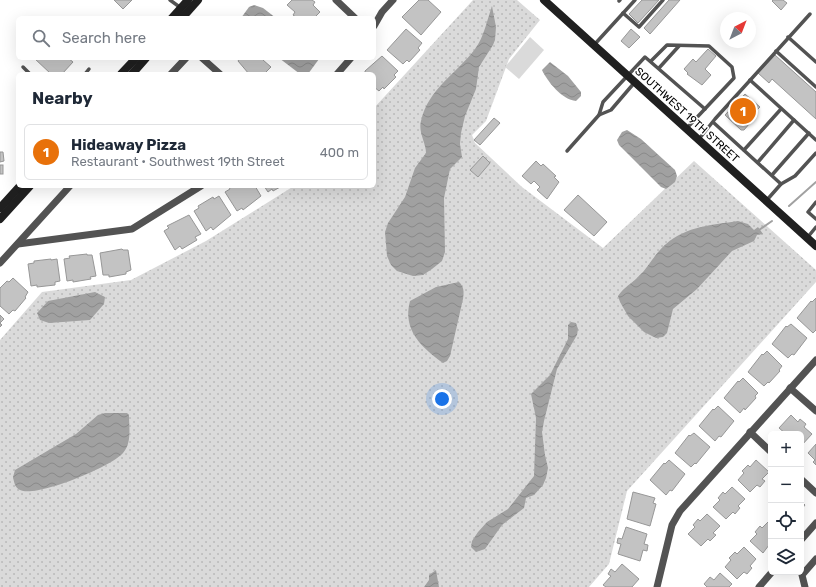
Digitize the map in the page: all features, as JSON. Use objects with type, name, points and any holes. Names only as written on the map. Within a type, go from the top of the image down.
[{"type":"street","points":[[174,16],[188,0]]},
{"type":"street","points":[[184,16],[198,0]]},
{"type":"street","points":[[336,0],[353,16]]},
{"type":"street","points":[[376,22],[382,12],[393,0]]},
{"type":"street","name":"SOUTHWEST 19TH STREET","points":[[544,0],[816,246]]},
{"type":"street","points":[[123,72],[134,60]]},
{"type":"street","points":[[134,72],[144,60]]},
{"type":"street","points":[[173,72],[184,60]]},
{"type":"street","points":[[204,60],[218,72]]},
{"type":"street","points":[[339,72],[349,60]]},
{"type":"street","points":[[0,208],[18,188]]},
{"type":"street","points":[[0,219],[28,188]]},
{"type":"street","points":[[0,263],[68,188]]},
{"type":"street","points":[[18,244],[132,230],[198,188]]},
{"type":"street","points":[[657,587],[672,525],[680,510],[816,360]]},
{"type":"street","points":[[790,388],[816,411]]},
{"type":"street","points":[[750,432],[768,449]]},
{"type":"street","points":[[804,482],[816,493]]},
{"type":"street","points":[[802,539],[816,523]]},
{"type":"street","points":[[805,587],[802,575],[816,559]]},
{"type":"street","points":[[759,587],[769,575]]},
{"type":"lane","points":[[170,0],[181,8]]},
{"type":"lane","points":[[594,45],[635,0]]},
{"type":"lane","points":[[623,13],[639,27],[663,0]]},
{"type":"lane","points":[[699,140],[714,123],[715,119],[810,14]]},
{"type":"lane","points":[[788,37],[816,62]]},
{"type":"lane","points":[[651,61],[667,44],[679,46],[709,46],[732,67],[734,78],[686,129]]},
{"type":"lane","points":[[659,68],[679,46]]},
{"type":"lane","points":[[776,51],[816,87]]},
{"type":"lane","points":[[567,151],[599,115],[603,102],[642,58],[645,57],[705,109]]},
{"type":"lane","points":[[22,67],[28,72]]},
{"type":"lane","points":[[750,80],[816,140]]},
{"type":"lane","points":[[599,115],[611,110],[635,82]]},
{"type":"lane","points":[[744,150],[781,109]]},
{"type":"lane","points":[[758,162],[794,120]]},
{"type":"lane","points":[[714,123],[781,184]]},
{"type":"lane","points":[[772,175],[809,133]]},
{"type":"lane","points":[[766,201],[781,184],[795,176],[816,153]]},
{"type":"lane","points":[[816,202],[808,212],[816,219]]},
{"type":"lane","points":[[807,238],[816,227]]},
{"type":"shaded area","points":[[473,0],[517,0],[540,20],[509,59],[486,121],[472,135],[475,143],[522,187],[603,248],[694,161],[816,270],[816,282],[627,491],[609,564],[589,587],[0,587],[0,340],[42,292],[131,280],[206,241],[291,188],[376,188],[376,106]]},
{"type":"shaded area","points":[[530,37],[544,50],[519,79],[505,67]]},
{"type":"water","points":[[254,5],[263,8],[273,16],[242,16],[249,7]]},
{"type":"water","points":[[492,6],[496,27],[495,40],[479,67],[476,89],[465,116],[461,133],[460,144],[462,157],[450,169],[444,198],[445,252],[442,261],[423,275],[413,276],[397,271],[391,265],[387,256],[385,232],[388,223],[405,197],[415,168],[426,153],[421,133],[421,121],[436,90],[475,49],[483,34]]},
{"type":"water","points":[[282,60],[318,60],[309,72],[297,72]]},
{"type":"water","points":[[550,62],[568,76],[581,92],[581,96],[576,101],[560,94],[547,79],[542,70]]},
{"type":"water","points":[[627,130],[641,139],[675,170],[677,176],[675,182],[666,189],[661,187],[619,145],[617,140],[622,132]]},
{"type":"water","points":[[738,221],[748,224],[754,230],[758,227],[763,234],[757,235],[754,241],[732,251],[697,289],[673,309],[667,333],[663,337],[656,338],[644,332],[628,316],[620,302],[618,296],[620,293],[642,273],[666,244],[682,233],[709,225]]},
{"type":"water","points":[[459,282],[462,286],[464,294],[450,356],[447,361],[443,363],[428,351],[416,337],[411,329],[408,311],[410,301],[436,287]]},
{"type":"water","points":[[95,292],[105,297],[104,304],[90,320],[49,323],[40,320],[37,313],[48,301]]},
{"type":"water","points":[[571,322],[576,323],[578,329],[577,335],[557,369],[542,432],[548,468],[546,478],[543,485],[534,495],[526,498],[524,508],[502,525],[485,549],[476,552],[471,547],[472,541],[478,532],[487,522],[508,509],[534,476],[536,418],[531,394],[550,375],[568,339],[568,325]]},
{"type":"water","points":[[105,413],[127,413],[129,415],[128,445],[123,453],[116,459],[89,473],[56,486],[41,490],[29,491],[20,490],[17,488],[13,477],[15,470],[76,434],[98,415]]},
{"type":"water","points":[[436,570],[439,587],[424,587],[429,580],[429,575]]},
{"type":"building","points":[[114,0],[132,0],[123,9]]},
{"type":"building","points":[[292,0],[312,0],[315,2],[313,5],[320,12],[316,16],[294,16],[293,15],[295,12],[287,5]]},
{"type":"building","points":[[419,0],[428,0],[441,12],[421,35],[402,17]]},
{"type":"building","points":[[642,0],[659,0],[638,23],[629,14]]},
{"type":"building","points":[[669,0],[680,0],[650,34],[644,28]]},
{"type":"building","points":[[783,0],[787,3],[781,10],[772,1]]},
{"type":"building","points":[[406,29],[422,43],[418,48],[420,50],[409,62],[407,60],[403,64],[387,50]]},
{"type":"building","points":[[631,29],[640,37],[629,48],[621,41]]},
{"type":"building","points":[[708,49],[716,56],[705,69],[711,75],[702,85],[687,74],[688,73],[684,69],[693,59],[696,62]]},
{"type":"building","points":[[775,55],[816,92],[816,119],[772,79],[769,83],[758,73]]},
{"type":"building","points":[[382,56],[398,71],[394,75],[396,77],[384,89],[383,87],[379,91],[376,89],[376,72],[365,71]]},
{"type":"building","points":[[36,60],[70,60],[73,62],[64,72],[49,72]]},
{"type":"building","points":[[263,60],[271,67],[266,72],[247,72],[238,61]]},
{"type":"building","points":[[745,94],[760,107],[753,114],[755,117],[744,130],[741,130],[725,115]]},
{"type":"building","points":[[494,118],[500,123],[480,145],[474,140]]},
{"type":"building","points":[[0,152],[3,152],[4,161],[0,162]]},
{"type":"building","points":[[483,156],[490,163],[478,177],[470,170]]},
{"type":"building","points":[[536,161],[541,166],[543,164],[556,176],[554,177],[559,182],[547,199],[537,190],[540,187],[534,181],[531,184],[522,176]]},
{"type":"building","points":[[0,165],[3,165],[3,174],[0,174]]},
{"type":"building","points":[[256,188],[261,196],[243,210],[242,208],[237,211],[225,192],[230,189]]},
{"type":"building","points":[[265,188],[278,188],[273,191],[272,189],[268,192]]},
{"type":"building","points":[[578,195],[607,222],[594,236],[564,210]]},
{"type":"building","points":[[219,196],[231,215],[213,230],[211,227],[206,231],[194,211],[199,208],[198,206],[213,197],[214,199]]},
{"type":"building","points":[[189,215],[201,234],[195,237],[197,240],[182,249],[180,246],[175,250],[164,231],[169,228],[167,226]]},
{"type":"building","points":[[122,249],[128,250],[131,270],[126,272],[126,274],[109,277],[109,275],[103,275],[100,253]]},
{"type":"building","points":[[87,254],[92,255],[96,276],[90,277],[91,279],[73,282],[73,280],[67,281],[64,259],[70,258],[69,256]]},
{"type":"building","points":[[57,259],[60,281],[55,282],[55,285],[37,287],[37,285],[31,286],[28,264],[34,263],[34,261]]},
{"type":"building","points":[[13,278],[28,292],[25,297],[26,298],[15,311],[13,310],[9,314],[0,306],[0,288],[7,281],[9,282]]},
{"type":"building","points":[[816,298],[816,330],[813,333],[797,318],[811,301],[812,302]]},
{"type":"building","points":[[0,315],[4,319],[0,323]]},
{"type":"building","points":[[791,324],[807,338],[794,355],[792,354],[788,358],[772,344],[786,326],[787,327]]},
{"type":"building","points":[[767,351],[782,366],[779,370],[780,371],[769,383],[768,382],[764,386],[748,372],[762,354],[763,355]]},
{"type":"building","points":[[743,378],[758,393],[755,396],[756,398],[745,410],[744,408],[740,413],[724,398],[738,381],[739,382]]},
{"type":"building","points":[[718,406],[734,421],[721,437],[719,436],[715,441],[699,426],[713,409],[714,410]]},
{"type":"building","points":[[791,415],[798,422],[800,419],[806,424],[804,427],[812,434],[804,443],[804,431],[782,431],[779,428]]},
{"type":"building","points":[[694,433],[710,447],[696,464],[695,463],[691,467],[675,453],[689,435],[690,436]]},
{"type":"building","points":[[816,444],[816,465],[813,462],[815,460],[808,453]]},
{"type":"building","points":[[669,460],[685,474],[672,491],[670,490],[666,495],[650,480],[664,463],[665,464]]},
{"type":"building","points":[[756,460],[768,471],[768,473],[762,479],[765,481],[760,487],[757,485],[750,492],[738,480],[744,473],[742,471],[748,465],[750,467]]},
{"type":"building","points":[[732,487],[745,499],[738,506],[740,508],[735,514],[733,512],[726,519],[713,507],[720,500],[718,498],[723,492],[725,494]]},
{"type":"building","points":[[633,492],[655,498],[653,503],[656,504],[650,526],[627,519]]},
{"type":"building","points":[[707,514],[720,526],[713,533],[716,535],[710,541],[708,539],[701,546],[688,534],[695,527],[693,525],[698,519],[700,521]]},
{"type":"building","points":[[768,522],[768,546],[763,553],[750,541],[757,534],[755,532],[760,526],[762,528]]},
{"type":"building","points":[[626,527],[647,534],[644,544],[648,545],[647,551],[643,550],[640,561],[618,554],[621,544],[617,543],[618,538],[622,539]]},
{"type":"building","points":[[744,547],[756,559],[750,566],[752,568],[747,574],[744,572],[737,579],[725,567],[731,560],[729,558],[735,552],[737,554]]},
{"type":"building","points":[[622,564],[639,579],[632,587],[606,587],[603,585],[611,576],[608,574],[611,569],[615,572]]},
{"type":"building","points":[[720,573],[732,584],[729,587],[707,587],[704,584],[710,577],[714,580]]},
{"type":"waterway","points":[[789,206],[816,182]]},
{"type":"waterway","points":[[759,230],[772,221]]},
{"type":"place","name":"Hideaway Pizza","points":[[743,111]]}]
